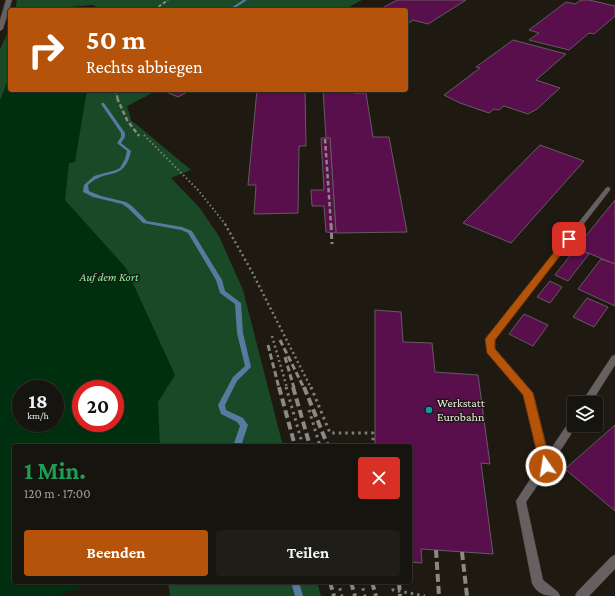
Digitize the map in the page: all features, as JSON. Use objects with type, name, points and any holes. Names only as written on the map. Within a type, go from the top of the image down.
[{"type":"street","points":[[0,29],[9,0]]},
{"type":"lane","points":[[546,466],[528,393],[491,350],[490,339],[608,190]]},
{"type":"lane","points":[[591,396],[615,358]]},
{"type":"lane","points":[[554,596],[538,583],[521,501],[568,432]]},
{"type":"lane","points":[[581,596],[615,561]]},
{"type":"path","points":[[144,135],[209,203],[231,233],[299,362],[319,403],[330,433],[373,432],[373,444]]},
{"type":"path","points":[[272,336],[302,444]]},
{"type":"path","points":[[309,410],[319,444]]},
{"type":"path","points":[[339,584],[342,596]]},
{"type":"path","points":[[362,584],[366,596]]},
{"type":"path","points":[[393,584],[393,590],[425,596]]},
{"type":"green space","points":[[17,0],[362,0],[347,8],[98,8],[93,5],[59,8],[15,8]]},
{"type":"green space","points":[[8,32],[8,80],[0,100],[0,49]]},
{"type":"green space","name":"Auf dem Kort","points":[[8,39],[8,92],[154,92],[127,106],[131,120],[191,170],[171,178],[199,207],[217,444],[12,444],[12,584],[87,584],[58,596],[0,596],[0,49]]},
{"type":"green space","points":[[87,92],[154,92],[127,106],[131,120],[191,170],[171,178],[199,207],[219,236],[243,290],[282,444],[160,444],[158,402],[175,375],[126,268],[65,200],[69,163],[75,162]]},
{"type":"green space","points":[[168,584],[318,584],[321,596],[170,596]]},
{"type":"building","points":[[397,0],[466,0],[428,24],[413,20],[408,24],[408,8],[383,8]]},
{"type":"building","points":[[581,0],[589,0],[615,6],[615,16],[594,34],[589,33],[569,50],[529,40],[539,33],[529,30],[566,2],[575,4]]},
{"type":"building","points":[[513,40],[566,54],[536,80],[560,88],[537,109],[528,114],[504,106],[499,110],[494,109],[489,113],[460,103],[444,95],[480,68],[476,67]]},
{"type":"building","points":[[166,92],[187,92],[178,97]]},
{"type":"building","points":[[257,92],[305,92],[306,146],[299,146],[298,213],[254,214],[256,185],[248,185]]},
{"type":"building","points":[[323,92],[366,93],[373,137],[389,137],[407,232],[336,233],[330,138],[326,138]]},
{"type":"building","points":[[321,138],[330,138],[336,233],[326,232],[324,206],[312,206],[311,190],[324,190]]},
{"type":"building","points":[[540,145],[584,161],[511,243],[463,223]]},
{"type":"building","points":[[615,200],[615,264],[576,248]]},
{"type":"building","points":[[576,248],[589,254],[568,281],[555,275]]},
{"type":"building","points":[[601,259],[615,264],[615,306],[578,289]]},
{"type":"building","points":[[550,281],[562,287],[550,303],[537,297]]},
{"type":"building","points":[[587,298],[608,307],[594,327],[573,317]]},
{"type":"building","name":"Werkstatt Eurobahn","points":[[375,310],[401,312],[403,342],[432,343],[435,372],[478,375],[490,464],[481,463],[493,554],[421,549],[422,563],[412,562],[412,444],[375,444]]},
{"type":"building","points":[[524,314],[548,325],[533,346],[509,334]]},
{"type":"building","points":[[615,425],[615,511],[565,469]]},
{"type":"waterway","points":[[233,8],[245,0]]},
{"type":"waterway","points":[[103,104],[123,133],[123,137],[119,143],[129,151],[125,165],[121,169],[96,177],[86,185],[86,192],[100,198],[124,203],[145,222],[190,232],[219,280],[222,292],[238,303],[240,333],[248,367],[235,379],[221,405],[223,412],[240,420],[244,425],[238,444]]},
{"type":"waterway","points":[[296,584],[299,596]]},
{"type":"railway","points":[[157,8],[168,0]]},
{"type":"railway","points":[[116,92],[118,99]]},
{"type":"railway","points":[[117,98],[127,120],[139,136]]},
{"type":"railway","points":[[325,139],[331,225]]},
{"type":"railway","points":[[331,224],[332,244]]},
{"type":"railway","points":[[280,340],[304,388]]},
{"type":"railway","points":[[268,345],[279,388]]},
{"type":"railway","points":[[285,357],[294,388]]},
{"type":"railway","points":[[279,387],[294,444]]},
{"type":"railway","points":[[293,387],[309,444]]},
{"type":"railway","points":[[304,387],[327,444]]},
{"type":"railway","points":[[436,550],[439,596]]},
{"type":"railway","points":[[462,552],[467,596]]},
{"type":"railway","points":[[331,584],[334,596]]},
{"type":"railway","points":[[352,584],[355,596]]},
{"type":"railway","points":[[373,584],[376,596]]},
{"type":"railway","points":[[399,584],[400,596]]},
{"type":"place","name":"Werkstatt Eurobahn","points":[[429,410]]},
{"type":"route","points":[[546,466],[528,393],[491,350],[490,339],[569,239]]}]
